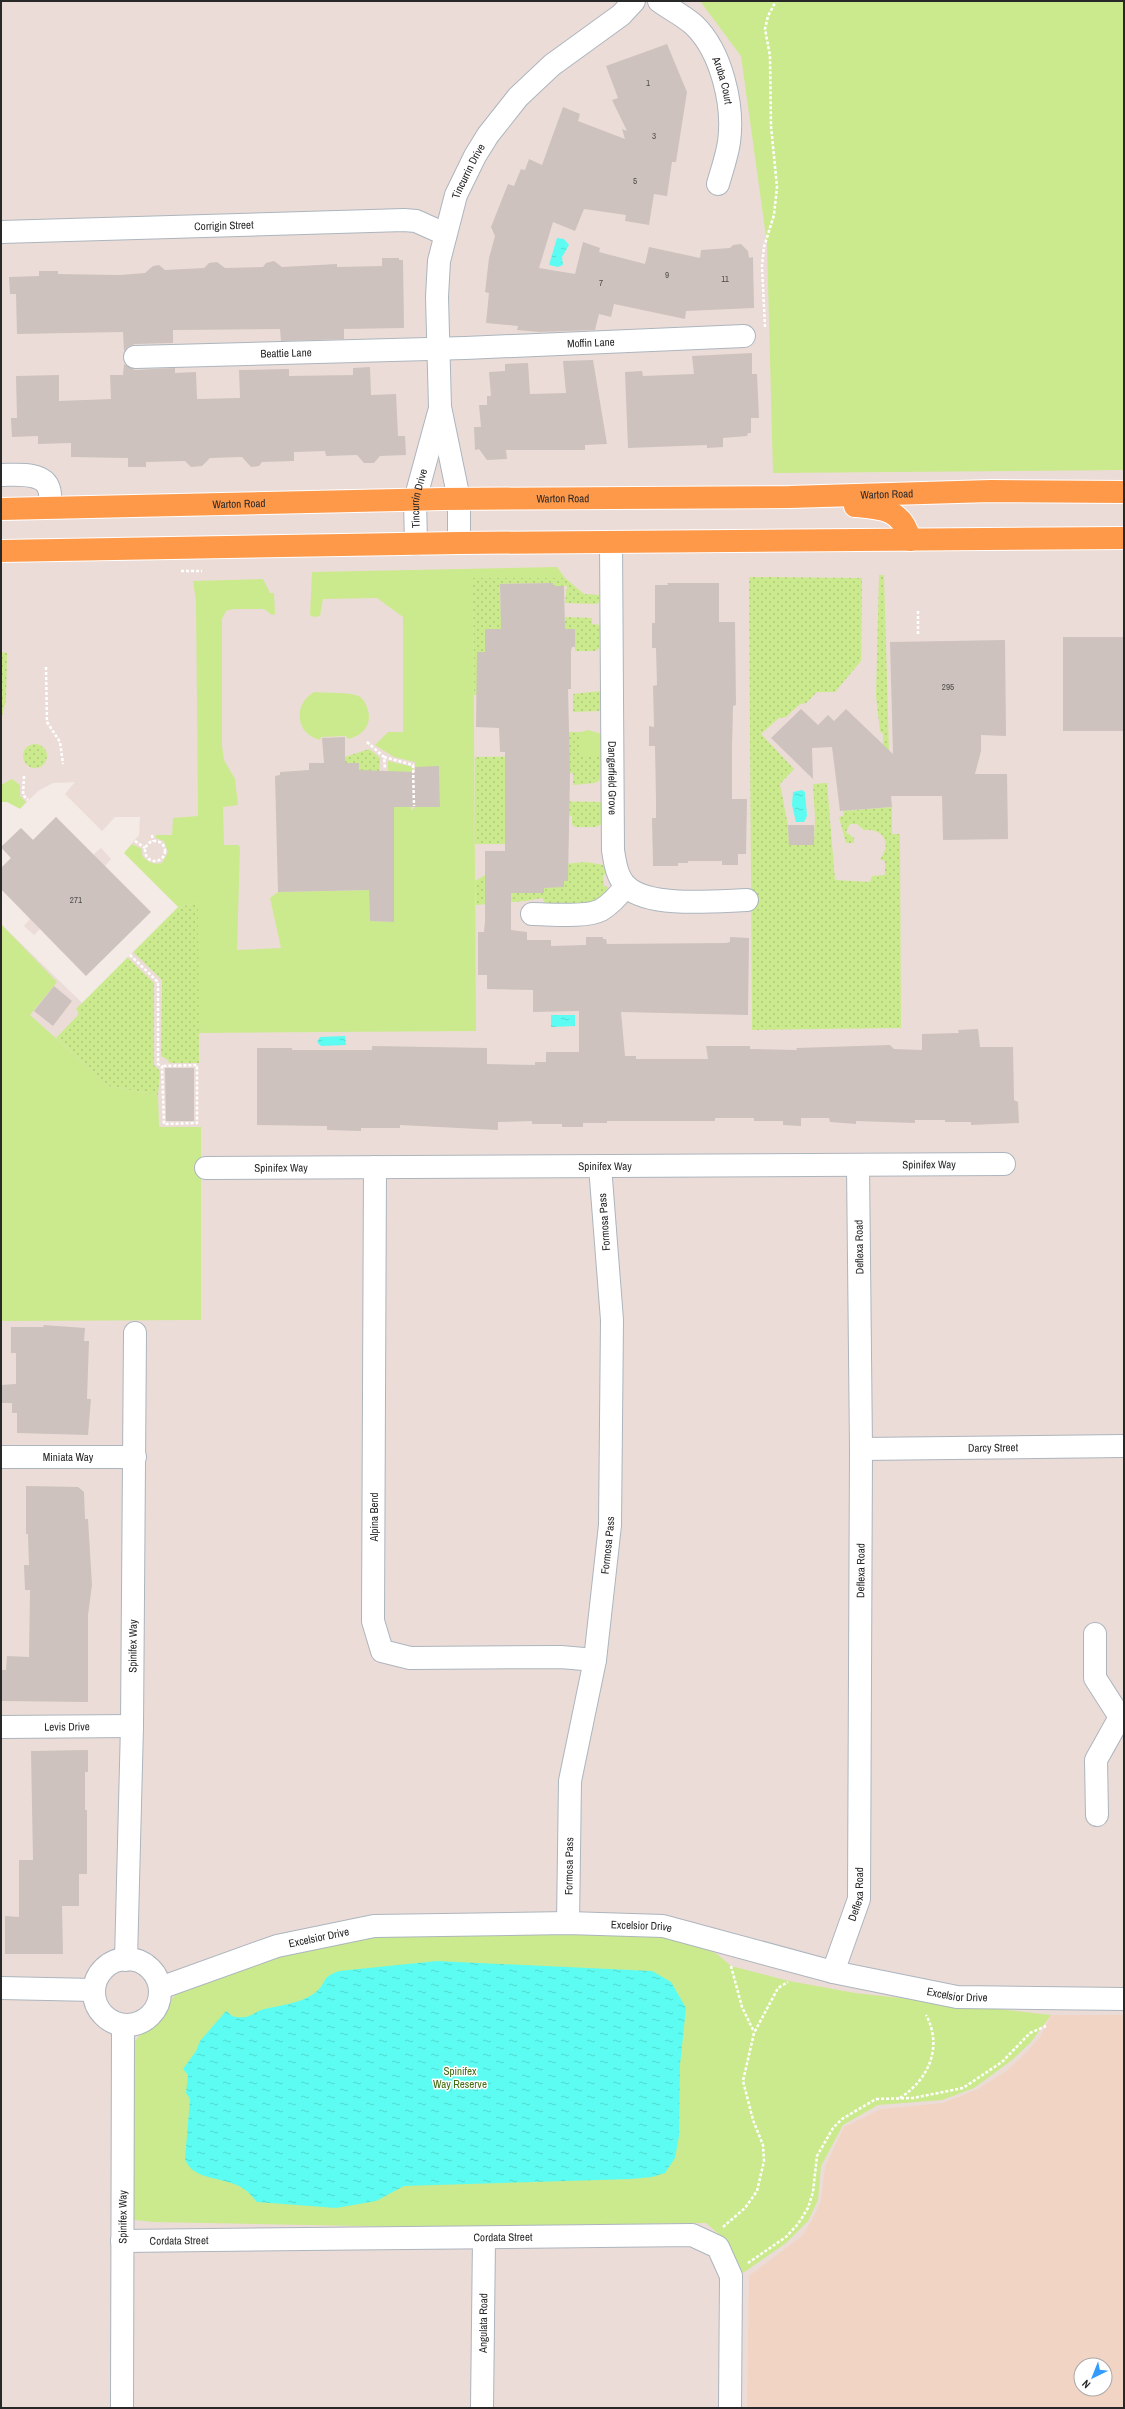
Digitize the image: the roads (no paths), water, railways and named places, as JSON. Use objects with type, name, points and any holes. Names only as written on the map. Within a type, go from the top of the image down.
[{"type":"main road","name":"Warton Road","points":[[1,509],[459,499],[788,497],[991,491],[1124,492]]},
{"type":"main road","points":[[788,497],[828,504],[882,508],[895,516],[904,525],[908,530],[910,540]]},
{"type":"main road","points":[[1,550],[459,543],[1124,538]]},
{"type":"street","name":"Tincurrin Drive","points":[[459,543],[459,499],[440,407],[438,348],[438,282],[445,234],[456,195],[475,156],[503,114],[552,65],[621,15],[634,1]]},
{"type":"street","name":"Aruba Court","points":[[659,1],[695,26],[712,51],[724,78],[730,113],[729,142],[718,184]]},
{"type":"street","name":"Corrigin Street","points":[[1,232],[404,220],[416,221],[445,234]]},
{"type":"street","name":"Moffin Lane","points":[[438,348],[744,336]]},
{"type":"street","name":"Beattie Lane","points":[[135,357],[438,348]]},
{"type":"street","name":"Tincurrin Drive","points":[[416,544],[415,500],[440,407]]},
{"type":"street","points":[[1,475],[33,476],[41,479],[50,489],[50,508]]},
{"type":"street","name":"Dangerfield Grove","points":[[611,542],[612,850],[620,876],[626,886]]},
{"type":"street","points":[[532,914],[590,914],[611,904],[626,886],[641,896],[658,901],[747,900]]},
{"type":"street","name":"Spinifex Way","points":[[206,1168],[1004,1164]]},
{"type":"street","name":"Deflexa Road","points":[[833,1972],[859,1899],[861,1449],[858,1165]]},
{"type":"street","name":"Formosa Pass","points":[[568,1922],[570,1781],[595,1660],[610,1517],[612,1320],[600,1166]]},
{"type":"street","name":"Alpina Bend","points":[[375,1167],[374,1621],[382,1651],[410,1658],[561,1657],[595,1660]]},
{"type":"street","name":"Spinifex Way","points":[[126,1960],[132,1726],[135,1333]]},
{"type":"street","name":"Darcy Street","points":[[861,1449],[1124,1446]]},
{"type":"street","name":"Miniata Way","points":[[1,1457],[135,1456]]},
{"type":"street","points":[[1095,1634],[1095,1678],[1122,1717],[1096,1760],[1097,1815]]},
{"type":"street","name":"Levis Drive","points":[[1,1727],[132,1726]]},
{"type":"street","name":"Excelsior Drive","points":[[160,1988],[278,1946],[374,1926],[568,1922],[663,1926],[833,1972],[958,1997],[1124,1999]]},
{"type":"street","points":[[126,1960],[138,1961],[148,1967],[156,1976],[160,1988],[159,2000],[155,2010],[147,2019],[137,2024],[123,2025],[113,2022],[103,2015],[97,2006],[94,1990],[97,1979],[104,1969],[113,1962],[126,1960]]},
{"type":"street","points":[[1,1988],[94,1990]]},
{"type":"street","name":"Spinifex Way","points":[[122,2408],[123,2025]]},
{"type":"street","name":"Cordata Street","points":[[122,2241],[692,2235],[718,2248],[731,2276],[730,2408]]},
{"type":"street","name":"Angulata Road","points":[[482,2408],[484,2238]]},
{"type":"water","points":[[557,238],[564,239],[569,245],[562,257],[563,265],[558,267],[549,265]]},
{"type":"water","points":[[802,790],[805,792],[807,816],[804,822],[796,822],[792,805],[793,792]]},
{"type":"water","points":[[551,1015],[575,1015],[575,1026],[551,1027]]},
{"type":"water","points":[[345,1036],[346,1045],[321,1046],[317,1042],[320,1037]]},
{"type":"water","points":[[437,1961],[652,1971],[671,1982],[686,2008],[680,2065],[679,2136],[675,2158],[665,2173],[652,2177],[631,2179],[404,2186],[376,2201],[336,2208],[257,2202],[246,2190],[237,2185],[202,2175],[195,2172],[189,2166],[185,2159],[190,2099],[186,2093],[188,2075],[183,2069],[196,2051],[200,2041],[226,2011],[235,2017],[246,2017],[261,2010],[299,2001],[312,1995],[320,1988],[329,1976],[339,1971]]},
{"type":"park label","name":"Spinifex Way Reserve","points":[[460,2077]]}]
